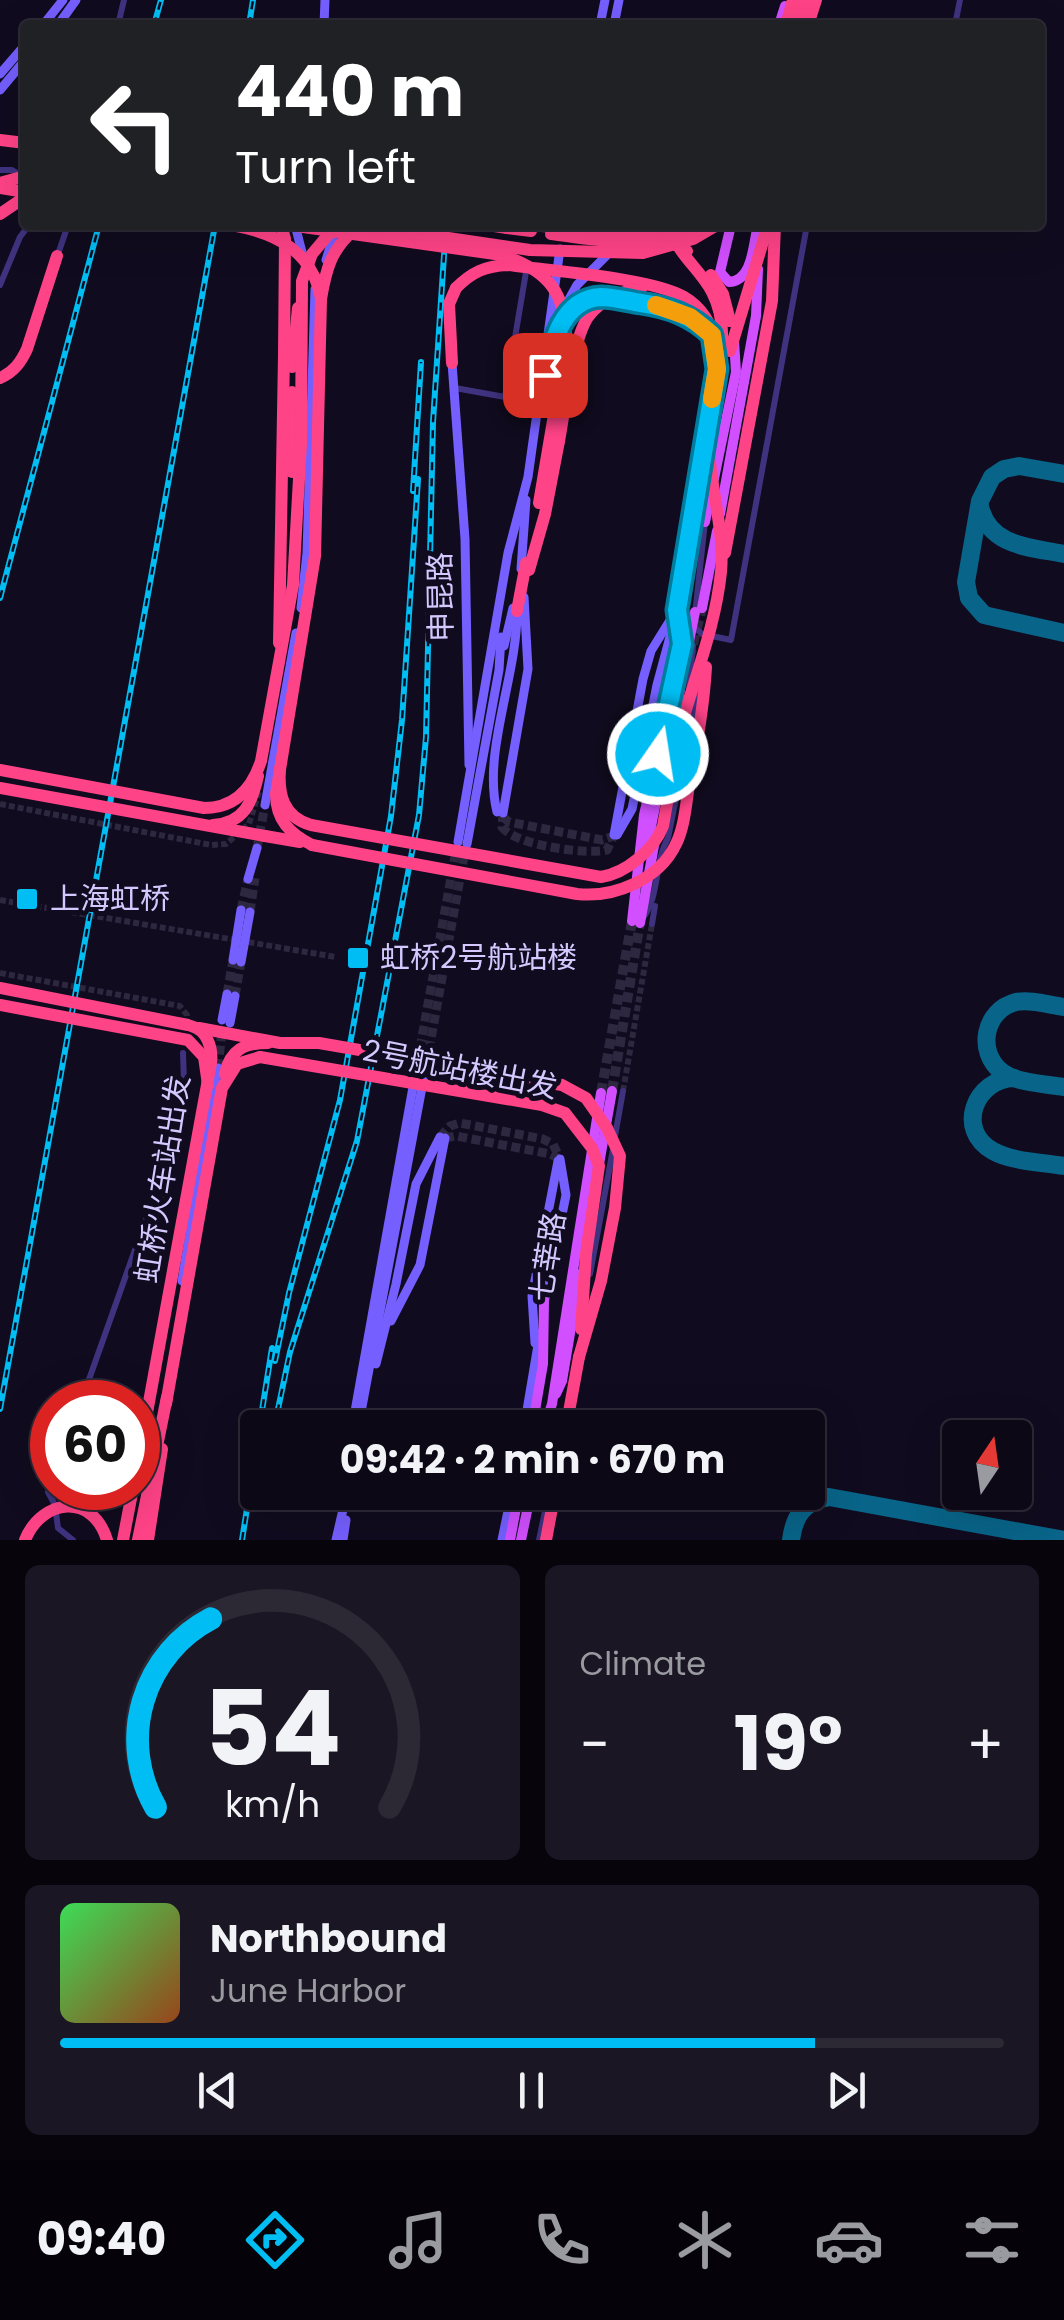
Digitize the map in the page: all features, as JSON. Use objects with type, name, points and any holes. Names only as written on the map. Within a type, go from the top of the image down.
[{"type":"highway","points":[[0,199],[20,181]]},
{"type":"highway","points":[[0,214],[20,198]]},
{"type":"highway","points":[[260,230],[297,250],[314,274],[318,296],[315,556],[276,794],[278,814],[292,834],[312,845]]},
{"type":"highway","points":[[270,230],[285,264]]},
{"type":"highway","points":[[277,680],[285,314],[282,230]]},
{"type":"highway","points":[[327,230],[502,255],[529,264],[558,296],[566,318],[566,344],[517,612]]},
{"type":"highway","points":[[288,589],[292,356],[302,280],[312,254],[334,230]]},
{"type":"highway","points":[[318,296],[336,247],[355,230]]},
{"type":"highway","points":[[396,230],[530,250],[603,253],[667,249],[709,230]]},
{"type":"highway","points":[[453,230],[603,253]]},
{"type":"highway","points":[[528,230],[640,244],[691,230]]},
{"type":"highway","points":[[619,230],[660,238],[690,252],[706,266],[724,294],[730,352]]},
{"type":"highway","points":[[716,437],[730,352],[770,230]]},
{"type":"highway","points":[[0,788],[577,894],[605,895],[624,890],[662,862],[676,844],[680,831],[704,703],[721,570],[772,301],[772,230]]},
{"type":"highway","points":[[680,249],[714,296],[722,325],[709,442],[721,570]]},
{"type":"highway","points":[[0,378],[9,374],[27,349],[57,256]]},
{"type":"highway","points":[[452,363],[449,304],[456,288],[478,270],[508,265],[650,286],[683,296],[699,308],[711,326],[717,344],[718,370]]},
{"type":"highway","points":[[205,825],[226,824],[246,812],[261,760],[294,585],[302,280]]},
{"type":"highway","points":[[529,570],[545,514],[579,338],[587,318],[603,302],[622,292],[650,286]]},
{"type":"highway","points":[[285,314],[292,356]]},
{"type":"highway","points":[[529,570],[530,546]]},
{"type":"highway","points":[[280,768],[282,800],[292,817],[300,822],[562,871],[610,876],[641,854],[660,833],[680,735],[710,640]]},
{"type":"highway","points":[[0,770],[212,808],[243,794],[261,760]]},
{"type":"highway","points":[[0,988],[280,1042]]},
{"type":"highway","name":"虹桥火车站出发","points":[[0,1004],[188,1040],[204,1057],[215,1086],[155,1380]]},
{"type":"highway","points":[[148,1540],[215,1086],[212,1054],[199,1028]]},
{"type":"highway","points":[[215,1086],[237,1049],[257,1043],[318,1042],[562,1085],[586,1098],[616,1143],[620,1170],[600,1281],[578,1357]]},
{"type":"highway","name":"2号航站楼出发","points":[[215,1086],[237,1064],[260,1057],[564,1113],[592,1148],[598,1166],[578,1357],[568,1410]]},
{"type":"highway","points":[[139,1540],[167,1397]]},
{"type":"highway","points":[[25,1540],[44,1513],[64,1506],[92,1515],[107,1540]]},
{"type":"highway","points":[[122,1540],[128,1510]]},
{"type":"highway","points":[[542,1540],[548,1510]]},
{"type":"main road","points":[[47,20],[62,0]]},
{"type":"main road","points":[[0,74],[20,51]]},
{"type":"main road","points":[[0,90],[20,66]]},
{"type":"main road","points":[[294,230],[318,296]]},
{"type":"main road","points":[[265,805],[300,610],[306,554],[318,296],[338,230]]},
{"type":"main road","name":"申昆路","points":[[460,830],[508,553],[528,477],[563,230]]},
{"type":"main road","points":[[585,230],[590,236],[637,245]]},
{"type":"main road","points":[[545,375],[556,330],[577,286],[596,264],[614,250],[660,241],[681,230]]},
{"type":"main road","points":[[730,230],[720,272],[729,282],[738,282],[745,276],[758,230]]},
{"type":"main road","points":[[641,923],[756,316],[759,230]]},
{"type":"main road","points":[[299,241],[316,248],[334,237]]},
{"type":"main road","points":[[556,330],[586,300],[602,297],[689,310],[723,325],[733,336],[736,372],[705,522]]},
{"type":"main road","points":[[664,306],[690,317],[712,335],[717,369],[677,610],[657,684],[632,809],[615,835],[643,679],[651,651],[677,610]]},
{"type":"main road","name":"申昆路","points":[[452,363],[465,540],[469,768],[460,830],[462,843],[498,670],[502,625],[499,609]]},
{"type":"main road","points":[[691,531],[706,487],[716,437]]},
{"type":"main road","name":"申昆路","points":[[528,477],[511,678],[491,780],[500,812],[528,669],[524,600],[529,570]]},
{"type":"main road","points":[[705,522],[706,487]]},
{"type":"main road","points":[[498,670],[516,595]]},
{"type":"main road","points":[[641,923],[644,816],[682,644],[677,610]]},
{"type":"main road","points":[[641,923],[670,732]]},
{"type":"main road","points":[[252,878],[258,848]]},
{"type":"main road","points":[[237,961],[246,911]]},
{"type":"main road","points":[[226,1022],[231,995]]},
{"type":"main road","points":[[359,1410],[392,1198],[424,1049],[360,1410]]},
{"type":"main road","points":[[139,1540],[218,1068]]},
{"type":"main road","points":[[552,1404],[562,1381],[612,1092]]},
{"type":"main road","name":"七莘路","points":[[548,1410],[566,1297],[612,1092]]},
{"type":"main road","points":[[361,1410],[416,1184],[443,1138],[420,1265],[382,1337]]},
{"type":"main road","points":[[538,1410],[544,1300],[566,1195],[559,1158],[532,1296],[539,1364]]},
{"type":"main road","points":[[392,1198],[394,1231]]},
{"type":"main road","points":[[528,1410],[539,1364],[566,1297]]},
{"type":"main road","points":[[340,1540],[344,1510]]},
{"type":"main road","points":[[502,1540],[508,1510]]},
{"type":"main road","points":[[510,1540],[516,1510]]},
{"type":"main road","points":[[520,1540],[527,1510]]},
{"type":"street","points":[[0,285],[26,230]]},
{"type":"street","points":[[57,256],[66,230]]},
{"type":"street","points":[[454,388],[505,396],[532,230]]},
{"type":"street","points":[[669,818],[699,685],[701,642],[730,640],[806,230]]},
{"type":"street","points":[[641,923],[652,906],[661,851],[668,838],[690,712],[705,522]]},
{"type":"street","points":[[694,627],[710,640]]},
{"type":"street","points":[[641,923],[660,871]]},
{"type":"street","points":[[89,1380],[147,1216],[162,1201],[184,1082],[183,1053]]},
{"type":"street","points":[[567,1410],[612,1092]]},
{"type":"street","points":[[56,1510],[58,1528],[73,1540]]},
{"type":"taxiway","points":[[1064,474],[1019,466],[992,477],[980,501],[966,582],[969,598],[984,615],[1064,633]]},
{"type":"taxiway","points":[[980,507],[985,520],[1002,538],[1064,554]]},
{"type":"taxiway","points":[[1064,1007],[1016,1002],[997,1014],[987,1032],[989,1054],[1002,1072],[1015,1079],[1064,1087]]},
{"type":"taxiway","points":[[1014,1078],[1000,1081],[980,1096],[973,1119],[981,1142],[1018,1160],[1064,1166]]},
{"type":"taxiway","points":[[791,1540],[802,1511],[829,1497],[1064,1540]]},
{"type":"tunnel","points":[[682,688],[702,608]]},
{"type":"tunnel","points":[[0,804],[211,845],[226,844],[249,824],[259,792]]},
{"type":"tunnel","points":[[257,848],[265,805]]},
{"type":"tunnel","points":[[503,813],[502,827],[509,833],[551,847],[607,850],[614,835]]},
{"type":"tunnel","points":[[503,817],[509,822],[602,840],[617,835]]},
{"type":"tunnel","points":[[420,1048],[456,850]]},
{"type":"tunnel","points":[[429,1050],[465,851]]},
{"type":"tunnel","points":[[250,912],[255,878]]},
{"type":"tunnel","points":[[241,910],[248,879]]},
{"type":"tunnel","points":[[0,900],[336,957]]},
{"type":"tunnel","points":[[601,1093],[632,921]]},
{"type":"tunnel","points":[[612,1091],[640,923]]},
{"type":"tunnel","points":[[623,1091],[652,924]]},
{"type":"tunnel","points":[[227,994],[233,960]]},
{"type":"tunnel","points":[[235,996],[241,962]]},
{"type":"tunnel","points":[[0,973],[180,1006],[187,1015],[186,1022]]},
{"type":"tunnel","points":[[218,1068],[222,1031]]},
{"type":"tunnel","points":[[440,1137],[450,1126],[460,1123],[543,1139],[553,1144],[560,1159]]},
{"type":"tunnel","points":[[445,1138],[456,1136],[558,1158]]},
{"type":"railway","points":[[155,20],[161,0]]},
{"type":"railway","points":[[250,20],[253,0]]},
{"type":"railway","points":[[0,598],[98,230]]},
{"type":"railway","points":[[0,1409],[214,230]]},
{"type":"railway","points":[[278,1410],[290,1352],[357,1141],[419,815],[426,737],[433,422],[446,230]]},
{"type":"railway","points":[[413,491],[421,362]]},
{"type":"railway","points":[[275,1361],[340,1100],[391,816],[402,720],[418,479]]},
{"type":"railway","points":[[262,1410],[272,1348]]},
{"type":"railway","points":[[242,1540],[247,1510]]},
{"type":"slow traffic","points":[[656,305],[690,317],[712,335],[717,369],[712,399]]},
{"type":"place","name":"上海虹桥","points":[[27,899]]},
{"type":"place","name":"虹桥2号航站楼","points":[[358,958]]},
{"type":"route","points":[[545,375],[556,330],[586,300],[602,297],[664,306],[690,317],[712,335],[717,369],[677,610],[682,644],[658,754]]}]
